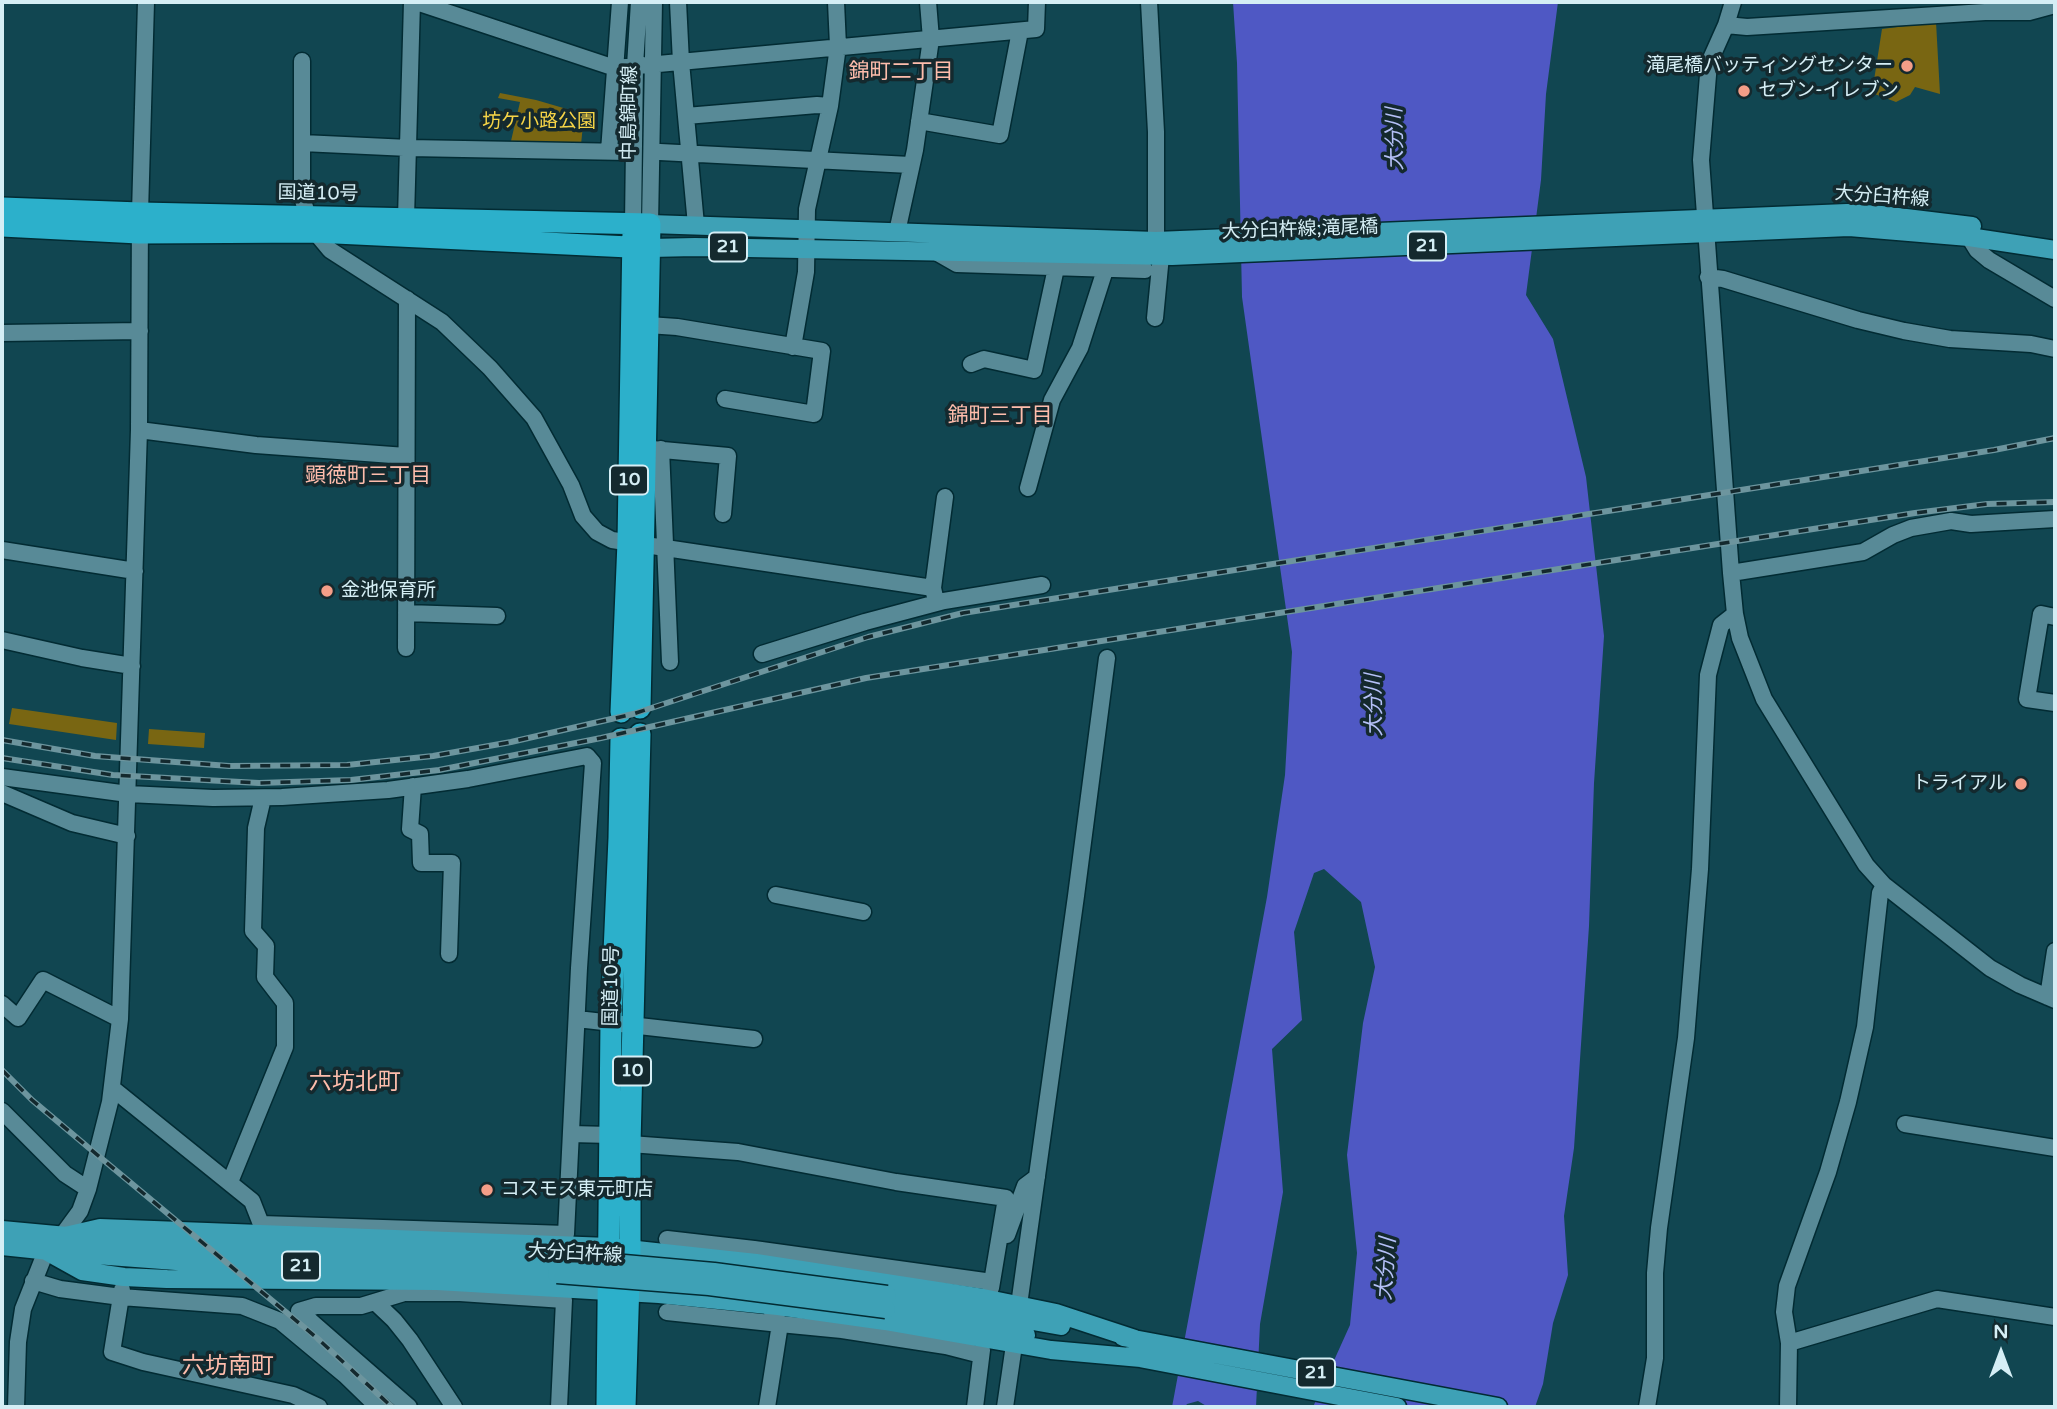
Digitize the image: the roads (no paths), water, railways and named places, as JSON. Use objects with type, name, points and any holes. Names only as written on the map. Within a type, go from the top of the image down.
[{"type":"highway","name":"国道10号","points":[[2,208],[139,223]]},
{"type":"highway","name":"国道10号","points":[[311,224],[407,218],[642,224]]},
{"type":"highway","name":"国道10号","points":[[2,226],[139,223],[311,224],[641,248]]},
{"type":"highway","name":"10","points":[[631,710],[642,224]]},
{"type":"highway","name":"10","points":[[636,544],[653,449],[648,325],[641,248]]},
{"type":"highway","name":"国道10号","points":[[607,1407],[630,1144],[634,1024],[630,736],[620,838],[611,1021],[610,1135],[620,1249]]},
{"type":"highway","name":"国道10号","points":[[618,1292],[625,1407]]},
{"type":"main road","name":"大分臼杵線","points":[[1706,226],[1847,213],[2055,237]]},
{"type":"main road","name":"21","points":[[642,224],[897,232],[1165,249]]},
{"type":"main road","name":"大分臼杵線;滝尾橋","points":[[1165,249],[1706,226]]},
{"type":"main road","name":"大分臼杵線","points":[[1706,226],[1849,227],[1969,237],[2055,250]]},
{"type":"main road","name":"21","points":[[641,248],[936,252],[1165,249]]},
{"type":"main road","points":[[61,1237],[100,1228],[325,1231],[759,1256],[888,1282],[1023,1326]]},
{"type":"main road","name":"大分臼杵線","points":[[2,1230],[218,1250],[557,1266],[722,1287],[886,1302],[1023,1326],[1141,1358],[1397,1407]]},
{"type":"main road","name":"大分臼杵線","points":[[2,1246],[216,1264],[425,1268],[557,1266]]},
{"type":"main road","points":[[46,1251],[82,1271],[124,1277],[437,1281],[618,1292],[769,1306],[885,1321],[1023,1326]]},
{"type":"main road","name":"21","points":[[1023,1326],[1056,1313],[1135,1339],[1498,1407]]},
{"type":"street","points":[[13,1405],[19,1326],[46,1251],[61,1237],[80,1211],[88,1189],[112,1088],[120,1019],[139,430],[139,223],[146,2]]},
{"type":"street","points":[[407,218],[414,2],[615,68],[1036,29],[1037,2]]},
{"type":"street","points":[[609,151],[620,2]]},
{"type":"street","name":"中島錦町線","points":[[639,2],[643,65],[642,224]]},
{"type":"street","name":"中島錦町線","points":[[643,65],[654,2]]},
{"type":"street","points":[[678,2],[688,154],[696,225]]},
{"type":"street","points":[[793,347],[806,272],[807,209],[830,106],[838,46],[836,2]]},
{"type":"street","points":[[897,232],[915,150],[931,39],[928,2]]},
{"type":"street","points":[[1149,2],[1165,249],[1155,318]]},
{"type":"street","points":[[1733,2],[1709,63],[1701,160],[1731,573],[1740,638],[1764,699],[1848,838],[1866,865],[1884,885],[1990,968],[2052,999],[2055,951]]},
{"type":"street","points":[[1726,25],[1747,27],[2055,5]]},
{"type":"street","points":[[919,121],[1000,135],[1020,31]]},
{"type":"street","points":[[302,61],[302,197],[311,224],[330,250],[442,322],[467,344],[534,418],[589,524],[605,537],[636,544],[935,596]]},
{"type":"street","points":[[686,116],[830,106]]},
{"type":"street","points":[[302,143],[627,152]]},
{"type":"street","points":[[660,152],[910,164]]},
{"type":"street","points":[[1969,237],[1977,250],[1989,260],[2055,299]]},
{"type":"street","points":[[936,252],[957,264],[1145,271]]},
{"type":"street","points":[[971,364],[984,359],[1034,370],[1056,268]]},
{"type":"street","points":[[1028,488],[1052,400],[1080,348],[1105,270]]},
{"type":"street","points":[[1708,277],[1904,331],[1950,339],[2031,344],[2055,349]]},
{"type":"street","points":[[406,648],[407,299]]},
{"type":"street","points":[[648,325],[677,327],[822,351],[814,414],[725,400]]},
{"type":"street","points":[[2,333],[140,331]]},
{"type":"street","points":[[139,430],[256,444],[407,456]]},
{"type":"street","points":[[670,662],[665,549],[653,449],[728,456],[723,514]]},
{"type":"street","points":[[935,596],[945,497]]},
{"type":"street","points":[[1731,573],[1863,552],[1911,528],[1951,521],[1971,524],[2055,519]]},
{"type":"street","points":[[2,550],[135,571]]},
{"type":"street","points":[[762,654],[865,622],[935,596],[1042,585]]},
{"type":"street","points":[[406,612],[497,617]]},
{"type":"street","points":[[1647,1407],[1655,1358],[1655,1273],[1659,1228],[1686,1038],[1700,869],[1708,675],[1721,625],[1735,614]]},
{"type":"street","points":[[2055,617],[2041,614],[2027,699],[2055,703]]},
{"type":"street","points":[[2,640],[132,666]]},
{"type":"street","points":[[1005,1407],[1023,1326],[1037,1177],[1107,658]]},
{"type":"street","points":[[2,777],[128,794],[213,798],[263,797],[413,786],[468,779],[587,755],[593,764],[566,1234],[325,1231],[261,1224],[253,1201],[112,1088]]},
{"type":"street","points":[[413,786],[411,829],[420,834],[421,863],[452,863],[449,954]]},
{"type":"street","points":[[2,793],[72,823],[127,836]]},
{"type":"street","points":[[230,1182],[285,1047],[285,1003],[265,977],[266,946],[253,931],[256,828],[263,797]]},
{"type":"street","points":[[1788,1407],[1789,1343],[1784,1312],[1787,1286],[1828,1172],[1848,1102],[1864,1027],[1880,893],[1884,885]]},
{"type":"street","points":[[776,895],[863,912]]},
{"type":"street","points":[[2,1004],[18,1018],[43,980],[120,1019]]},
{"type":"street","points":[[577,1019],[754,1039]]},
{"type":"street","points":[[2,1111],[65,1174],[88,1189]]},
{"type":"street","points":[[1905,1125],[2055,1148]]},
{"type":"street","points":[[571,1134],[610,1135]]},
{"type":"street","points":[[630,1144],[738,1152],[896,1182],[1006,1198],[991,1285],[759,1256],[667,1239]]},
{"type":"street","points":[[995,1254],[1005,1241],[1025,1186],[1037,1177]]},
{"type":"street","points":[[124,1277],[112,1352],[143,1362],[293,1395],[319,1407]]},
{"type":"street","points":[[33,1281],[60,1289],[121,1297],[242,1306],[280,1321],[345,1375],[377,1407]]},
{"type":"street","points":[[410,1407],[299,1311],[316,1307],[361,1306],[404,1293],[425,1292],[564,1300],[559,1407]]},
{"type":"street","points":[[1789,1343],[1937,1299],[2055,1317]]},
{"type":"street","points":[[375,1302],[410,1340],[454,1407]]},
{"type":"street","points":[[767,1407],[780,1324],[769,1306]]},
{"type":"street","points":[[667,1312],[842,1330],[946,1346],[981,1355]]},
{"type":"street","points":[[975,1407],[982,1350],[986,1407]]},
{"type":"water","name":"大分川","points":[[1233,2],[1558,2],[1546,94],[1541,180],[1526,295],[1553,339],[1586,477],[1604,636],[1574,1148],[1564,1216],[1568,1275],[1553,1323],[1543,1384],[1535,1407],[1313,1407],[1350,1325],[1357,1253],[1347,1155],[1363,1023],[1375,967],[1361,902],[1324,869],[1314,873],[1294,932],[1302,1020],[1272,1049],[1283,1192],[1260,1324],[1256,1407],[1208,1407],[1198,1401],[1185,1407],[1172,1407],[1267,897],[1285,775],[1292,652],[1242,297],[1237,63]]},
{"type":"railway","points":[[2,740],[95,756],[229,766],[347,765],[433,756],[511,742],[633,714],[868,637],[963,613],[1994,450],[2055,438]]},
{"type":"railway","points":[[2,758],[113,775],[259,783],[351,780],[439,770],[601,738],[866,678],[1915,513],[1987,504],[2055,502]]},
{"type":"railway","points":[[2,1070],[32,1100],[317,1338],[392,1407]]},
{"type":"place","name":"滝尾橋バッティングセンター","points":[[1907,66]]},
{"type":"place","name":"セブン-イレブン","points":[[1744,91]]},
{"type":"place","name":"金池保育所","points":[[327,591]]},
{"type":"place","name":"トライアル","points":[[2021,784]]},
{"type":"place","name":"コスモス東元町店","points":[[487,1190]]},
{"type":"district","name":"錦町二丁目","points":[[901,72]]},
{"type":"district","name":"錦町三丁目","points":[[1000,416]]},
{"type":"district","name":"顕徳町三丁目","points":[[368,476]]},
{"type":"district","name":"六坊北町","points":[[355,1083]]},
{"type":"district","name":"六坊南町","points":[[228,1367]]},
{"type":"park label","name":"坊ケ小路公園","points":[[539,122]]}]
